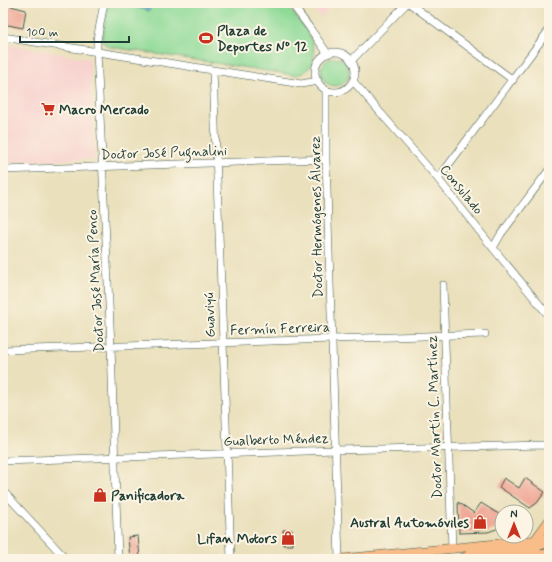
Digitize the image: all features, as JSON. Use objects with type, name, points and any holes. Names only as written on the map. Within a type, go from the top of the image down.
[{"type":"main road","points":[[524,555],[549,521]]},
{"type":"main road","points":[[342,559],[549,539]]},
{"type":"main road","points":[[461,559],[470,555],[524,555],[549,542]]},
{"type":"main road","points":[[494,559],[547,553]]},
{"type":"street","name":"Doctor José María Penco","points":[[104,3],[97,40],[97,52],[111,346],[118,559]]},
{"type":"street","points":[[291,3],[328,54]]},
{"type":"street","points":[[351,61],[408,3],[512,80]]},
{"type":"street","points":[[438,179],[549,30]]},
{"type":"street","points":[[3,37],[295,83],[318,82]]},
{"type":"street","points":[[328,54],[342,54],[351,61],[355,72],[353,81],[344,90],[335,92],[326,90],[318,82],[316,68],[320,60],[328,54]]},
{"type":"street","name":"Guaviyú","points":[[213,70],[231,559]]},
{"type":"street","name":"Consulado","points":[[353,81],[438,179],[493,248],[548,313]]},
{"type":"street","name":"Doctor Hermógenes Álvarez","points":[[326,90],[326,159],[336,450],[338,559]]},
{"type":"street","name":"Doctor José Pugnalini","points":[[3,170],[326,159]]},
{"type":"street","points":[[493,248],[501,234],[549,170]]},
{"type":"street","name":"Doctor Martín C. Martínez","points":[[443,285],[452,549]]},
{"type":"street","name":"Fermín Ferreira","points":[[3,350],[485,334]]},
{"type":"street","name":"Gualberto Méndez","points":[[3,461],[448,447],[544,445],[549,447]]},
{"type":"street","points":[[3,491],[66,559]]},
{"type":"shaded area","points":[[303,3],[333,3],[322,17]]},
{"type":"shaded area","name":"Macro Mercado","points":[[3,44],[90,59],[94,159],[3,162]]},
{"type":"green space","name":"Plaza de Deportes Nº 12","points":[[108,3],[285,3],[307,32],[314,48],[314,57],[307,70],[301,74],[293,75],[111,47],[106,45],[102,40]]},
{"type":"green space","points":[[335,58],[345,62],[349,72],[345,82],[335,86],[325,82],[321,72],[325,62]]},
{"type":"water","points":[[125,3],[152,3],[149,11]]},
{"type":"building","points":[[3,4],[26,10],[23,28],[3,24]]},
{"type":"building","points":[[504,478],[519,488],[525,478],[545,492],[534,505],[524,504],[499,487]]},
{"type":"building","name":"Austral Automóviles","points":[[458,502],[474,513],[481,503],[494,511],[494,530],[488,532],[459,533]]},
{"type":"building","name":"Lifan Motors","points":[[283,530],[292,530],[293,545],[283,545]]},
{"type":"building","points":[[138,536],[140,558],[130,559],[128,537]]},
{"type":"place","name":"Plaza de Deportes Nº 12","points":[[206,38]]},
{"type":"place","name":"Macro Mercado","points":[[48,109]]},
{"type":"place","name":"Panificadora","points":[[100,495]]},
{"type":"place","name":"Austral Automóviles","points":[[480,522]]},
{"type":"place","name":"Lifan Motors","points":[[288,538]]}]
